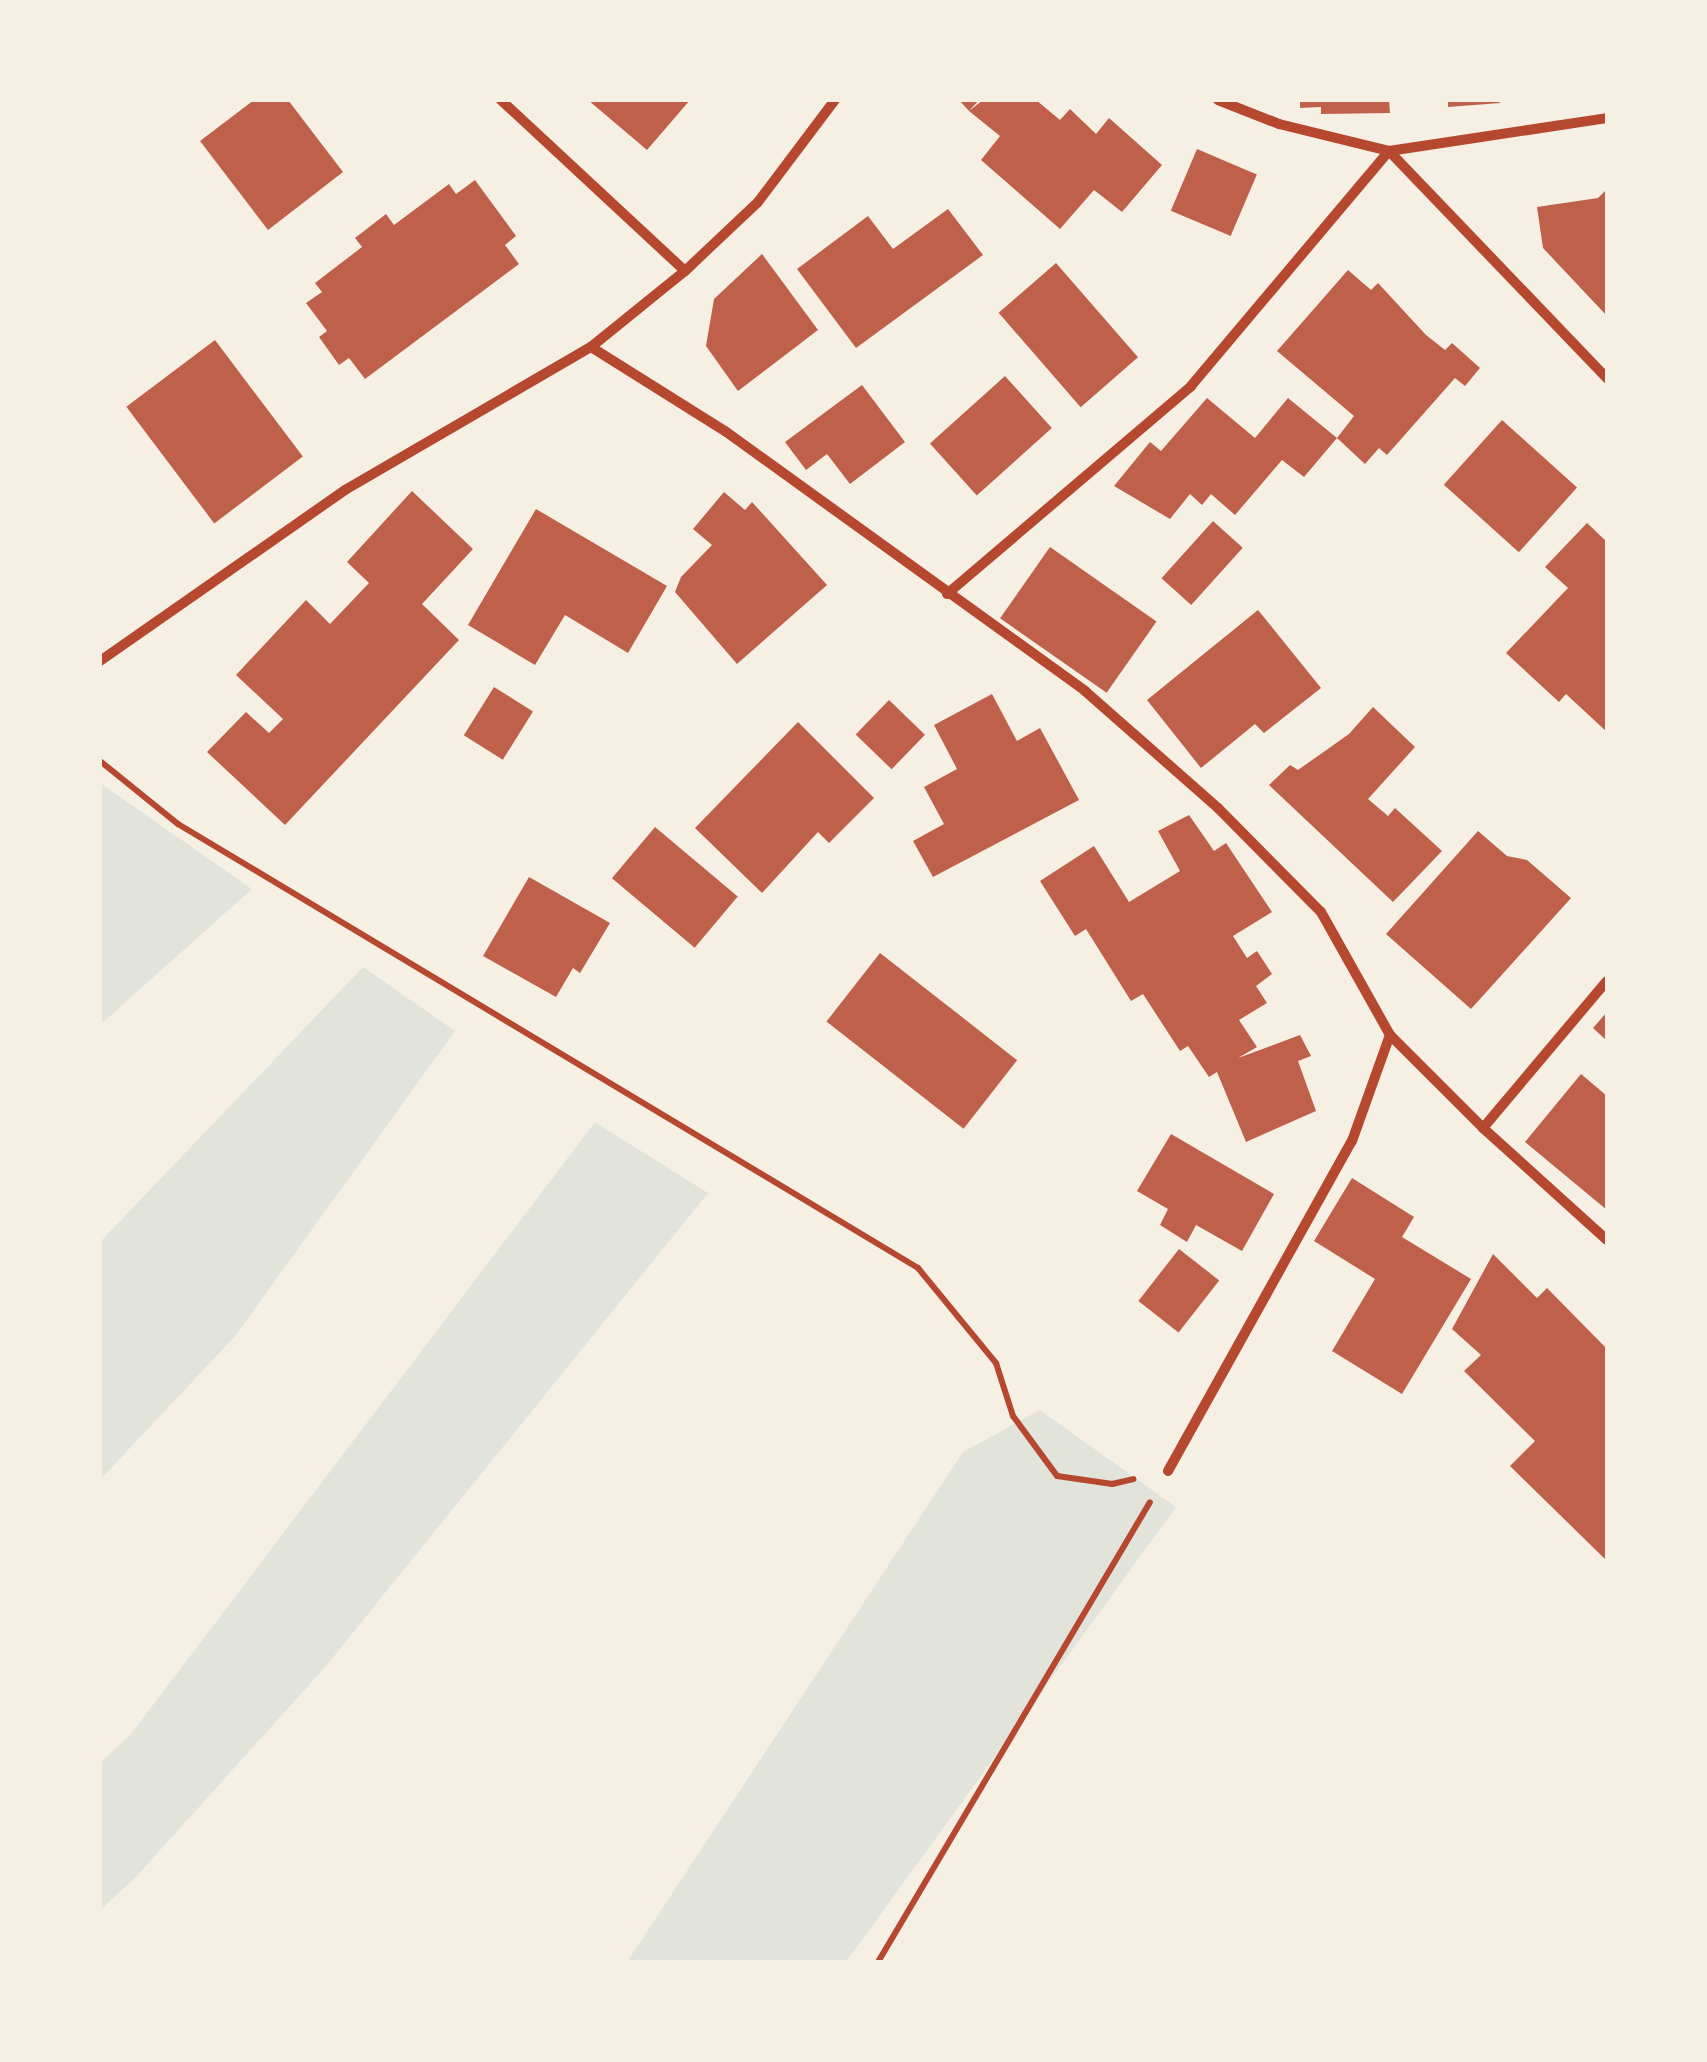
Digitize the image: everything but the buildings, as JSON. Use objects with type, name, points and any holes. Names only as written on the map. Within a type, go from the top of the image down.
[{"type":"street","points":[[501,100],[685,271]]},
{"type":"street","points":[[100,661],[345,490],[591,347],[685,271],[758,202],[835,100]]},
{"type":"street","points":[[1218,100],[1279,124],[1390,151],[1607,118]]},
{"type":"street","points":[[1390,151],[1607,378]]},
{"type":"street","points":[[946,594],[1190,386],[1390,151]]},
{"type":"street","points":[[591,347],[724,432],[1085,691],[1218,808],[1321,912],[1390,1035],[1483,1128],[1607,1240]]},
{"type":"street","points":[[1483,1128],[1607,981]]},
{"type":"street","points":[[1168,1471],[1352,1141],[1390,1035]]},
{"type":"path","points":[[100,761],[178,824],[918,1268],[996,1363],[1013,1416],[1057,1476],[1112,1484],[1168,1471]]},
{"type":"path","points":[[878,1962],[1168,1471]]},
{"type":"shaded area","points":[[100,783],[252,889],[100,1025]]},
{"type":"shaded area","points":[[363,967],[455,1031],[236,1335],[100,1480],[100,1242]]},
{"type":"shaded area","points":[[595,1122],[708,1193],[326,1666],[135,1878],[100,1910],[100,1763],[131,1734]]},
{"type":"shaded area","points":[[1040,1410],[1176,1507],[846,1962],[627,1962],[963,1452]]}]
